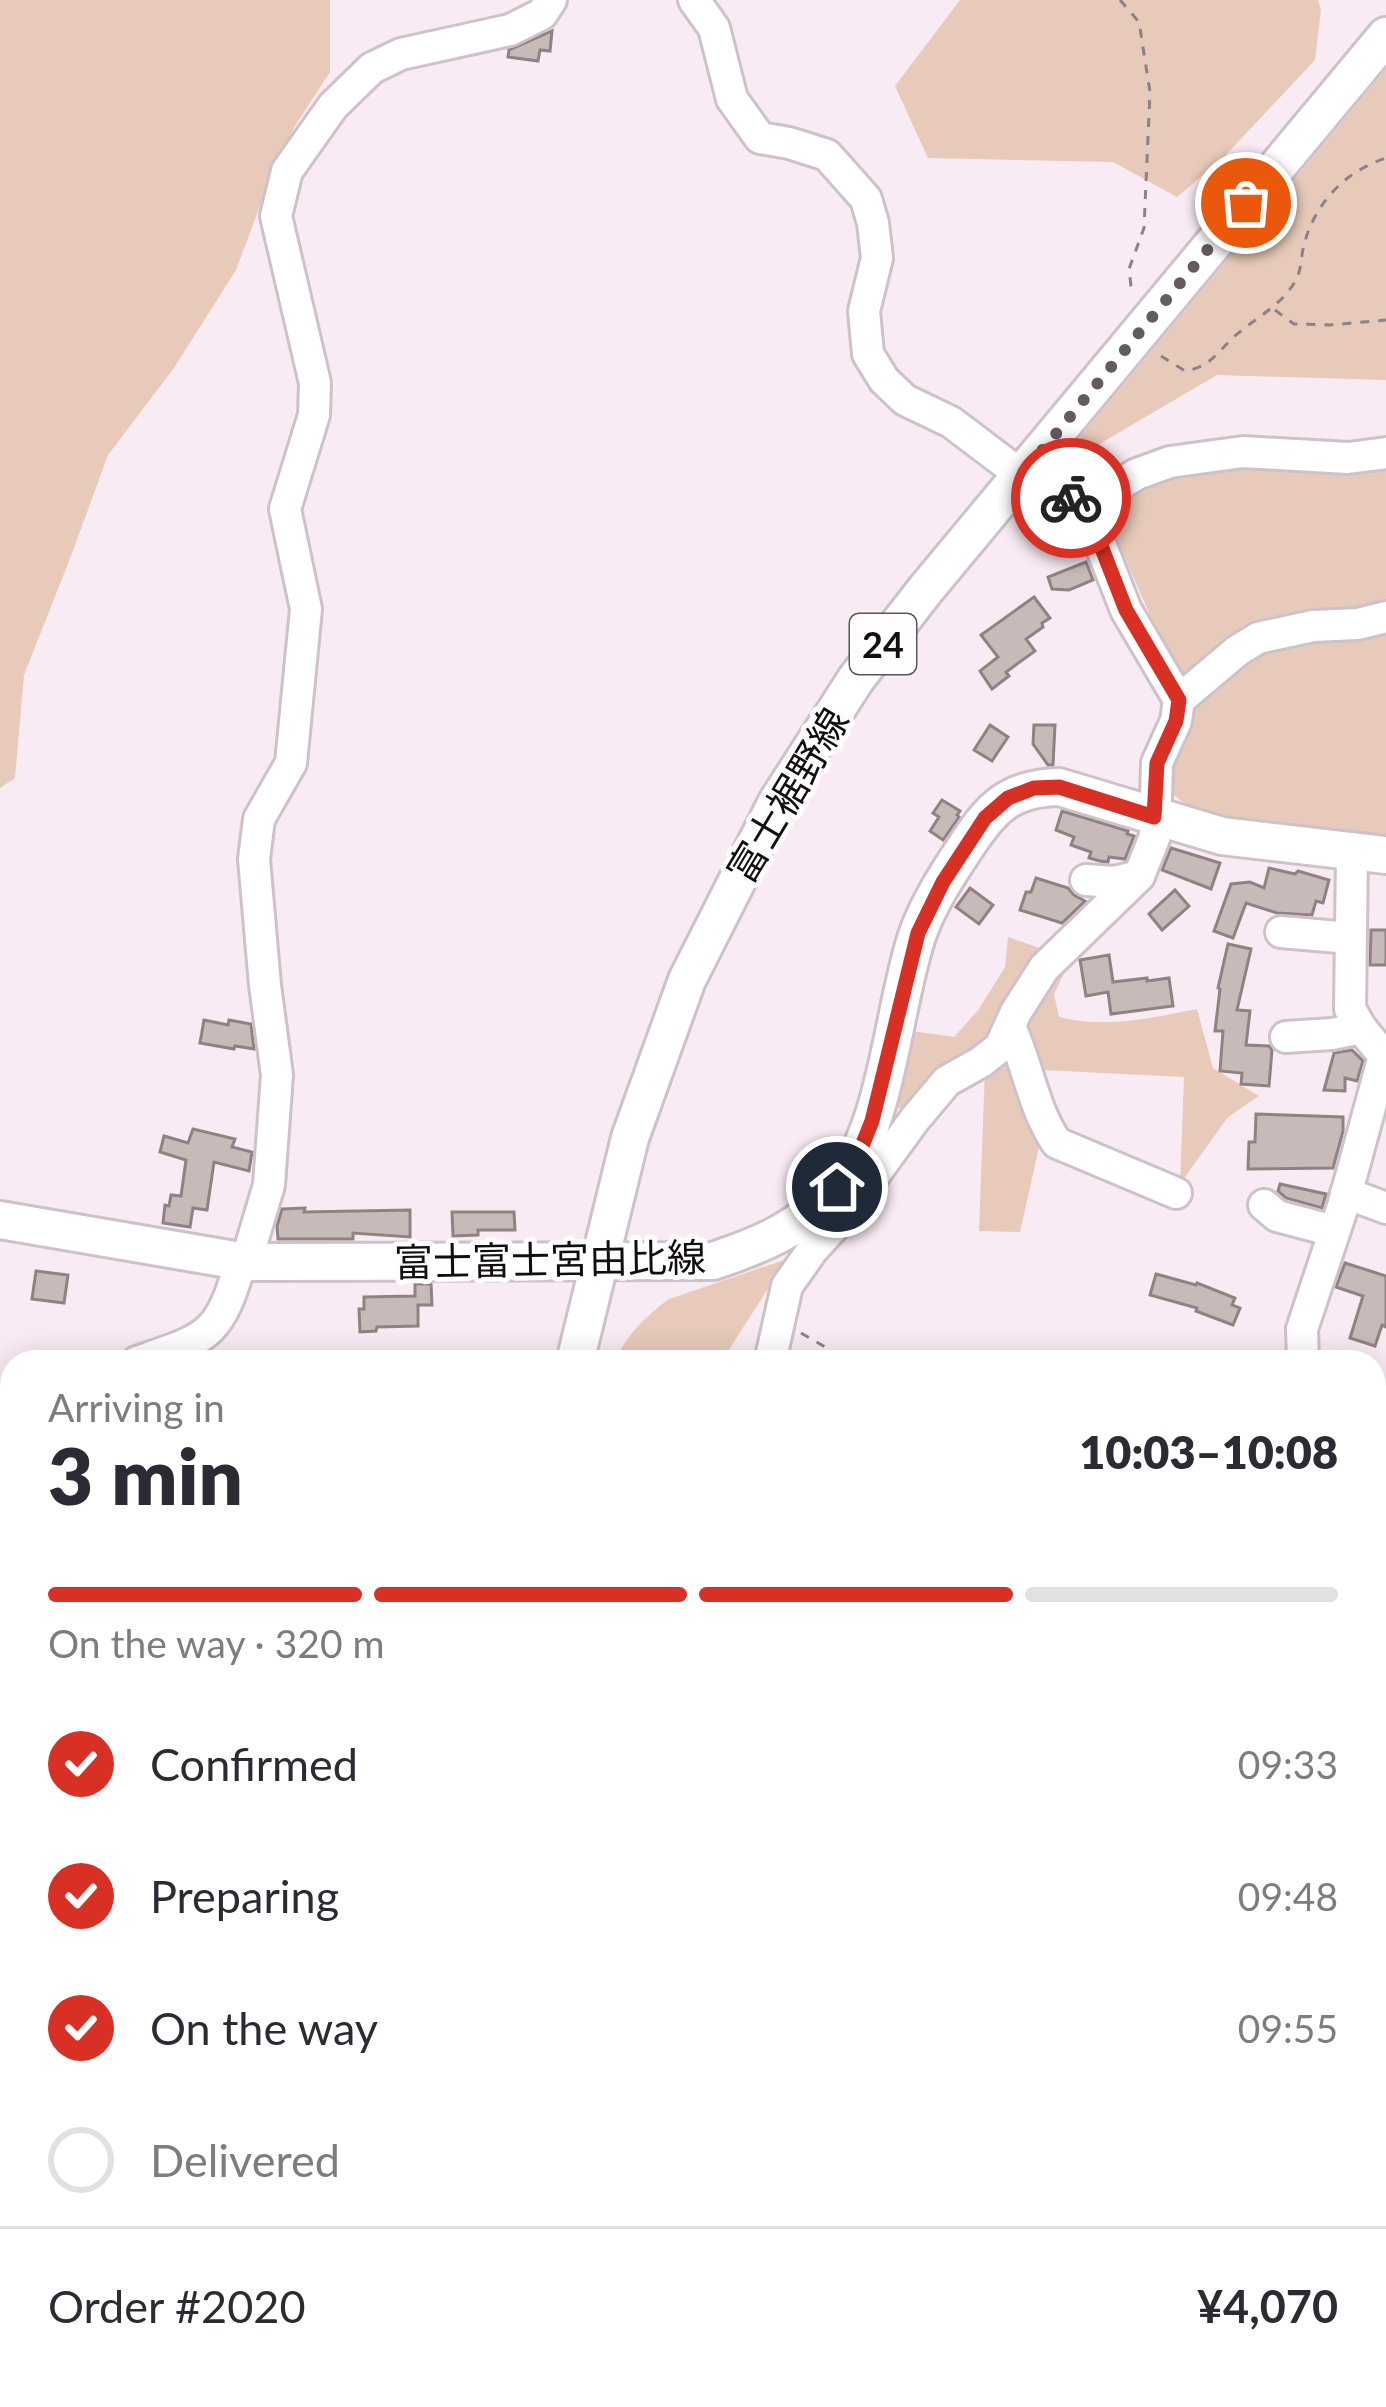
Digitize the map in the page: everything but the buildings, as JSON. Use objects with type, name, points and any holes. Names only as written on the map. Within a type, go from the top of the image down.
[{"type":"main road","name":"富士裾野線","points":[[578,1350],[630,1138],[655,1063],[687,980],[777,802],[856,679],[926,589],[1386,36]]},
{"type":"main road","name":"富士富士宮由比線","points":[[0,1220],[243,1261],[713,1261],[766,1243],[808,1216],[837,1187],[858,1156],[872,1121],[918,933],[943,882],[985,818],[1008,798],[1034,788],[1059,787],[1222,836],[1369,853]]},
{"type":"street","points":[[171,1350],[194,1342],[218,1322],[269,1185],[277,1076],[254,859],[259,819],[292,763],[306,609],[285,509],[314,415],[315,382],[276,216],[287,171],[333,106],[372,68],[401,54],[510,30],[542,14],[551,0]]},
{"type":"street","points":[[694,0],[714,28],[732,99],[760,138],[827,154],[866,199],[877,258],[864,311],[868,354],[884,380],[905,400],[951,422],[1022,475],[1085,505],[1126,610],[1179,700],[1176,721],[1157,763],[1155,836],[1139,876],[1045,968],[1000,1047],[947,1081],[814,1249],[787,1286],[773,1350]]},
{"type":"street","points":[[1085,505],[1137,474],[1170,462],[1243,452],[1348,458],[1386,453]]},
{"type":"street","points":[[1179,700],[1258,638],[1386,617]]},
{"type":"street","points":[[1303,1350],[1302,1329],[1384,1056],[1350,1010],[1351,938],[1369,853]]},
{"type":"street","points":[[1086,880],[1114,882],[1139,876]]},
{"type":"street","points":[[1281,932],[1351,938]]},
{"type":"street","points":[[1286,1037],[1360,1028]]},
{"type":"street","points":[[1011,1029],[1046,1127],[1057,1144],[1176,1193]]},
{"type":"street","points":[[1346,1193],[1386,1208]]},
{"type":"street","points":[[1264,1205],[1277,1216],[1334,1231]]},
{"type":"path","points":[[1120,0],[1139,22],[1150,92],[1144,228],[1130,269],[1131,286],[1146,324],[1174,366],[1185,371],[1200,369],[1232,338],[1273,309],[1298,276],[1318,208],[1344,180],[1386,158]]},
{"type":"path","points":[[1273,309],[1294,324],[1386,320]]},
{"type":"path","points":[[780,1322],[830,1350]]},
{"type":"shaded area","points":[[0,0],[330,0],[330,72],[295,126],[236,270],[174,368],[108,455],[24,675],[15,778],[0,788]]},
{"type":"shaded area","points":[[960,0],[1318,0],[1321,10],[1315,60],[1223,158],[1177,197],[1113,162],[928,158],[895,86]]},
{"type":"shaded area","points":[[1386,69],[1386,380],[1217,375],[1050,473]]},
{"type":"shaded area","points":[[1386,437],[1386,836],[1197,815],[1164,786],[1189,703],[1105,513],[1120,493],[1195,467]]},
{"type":"shaded area","points":[[1008,937],[1071,959],[1054,994],[1059,1017],[1111,1022],[1197,1009],[1213,1068],[1259,1096],[1228,1117],[1180,1184],[1184,1077],[1042,1070],[1040,1143],[1020,1232],[979,1231],[985,1068],[930,1113],[890,1107],[905,1030],[954,1037],[979,1009],[1005,967]]},
{"type":"shaded area","points":[[787,1259],[729,1350],[621,1350],[669,1299]]},
{"type":"way so far","points":[[1071,498],[1022,475],[1246,203]]},
{"type":"route","points":[[837,1187],[858,1156],[872,1121],[918,933],[943,882],[985,818],[1008,798],[1034,788],[1059,787],[1154,817],[1157,763],[1176,721],[1179,700],[1126,610],[1085,505],[1071,498]]}]
